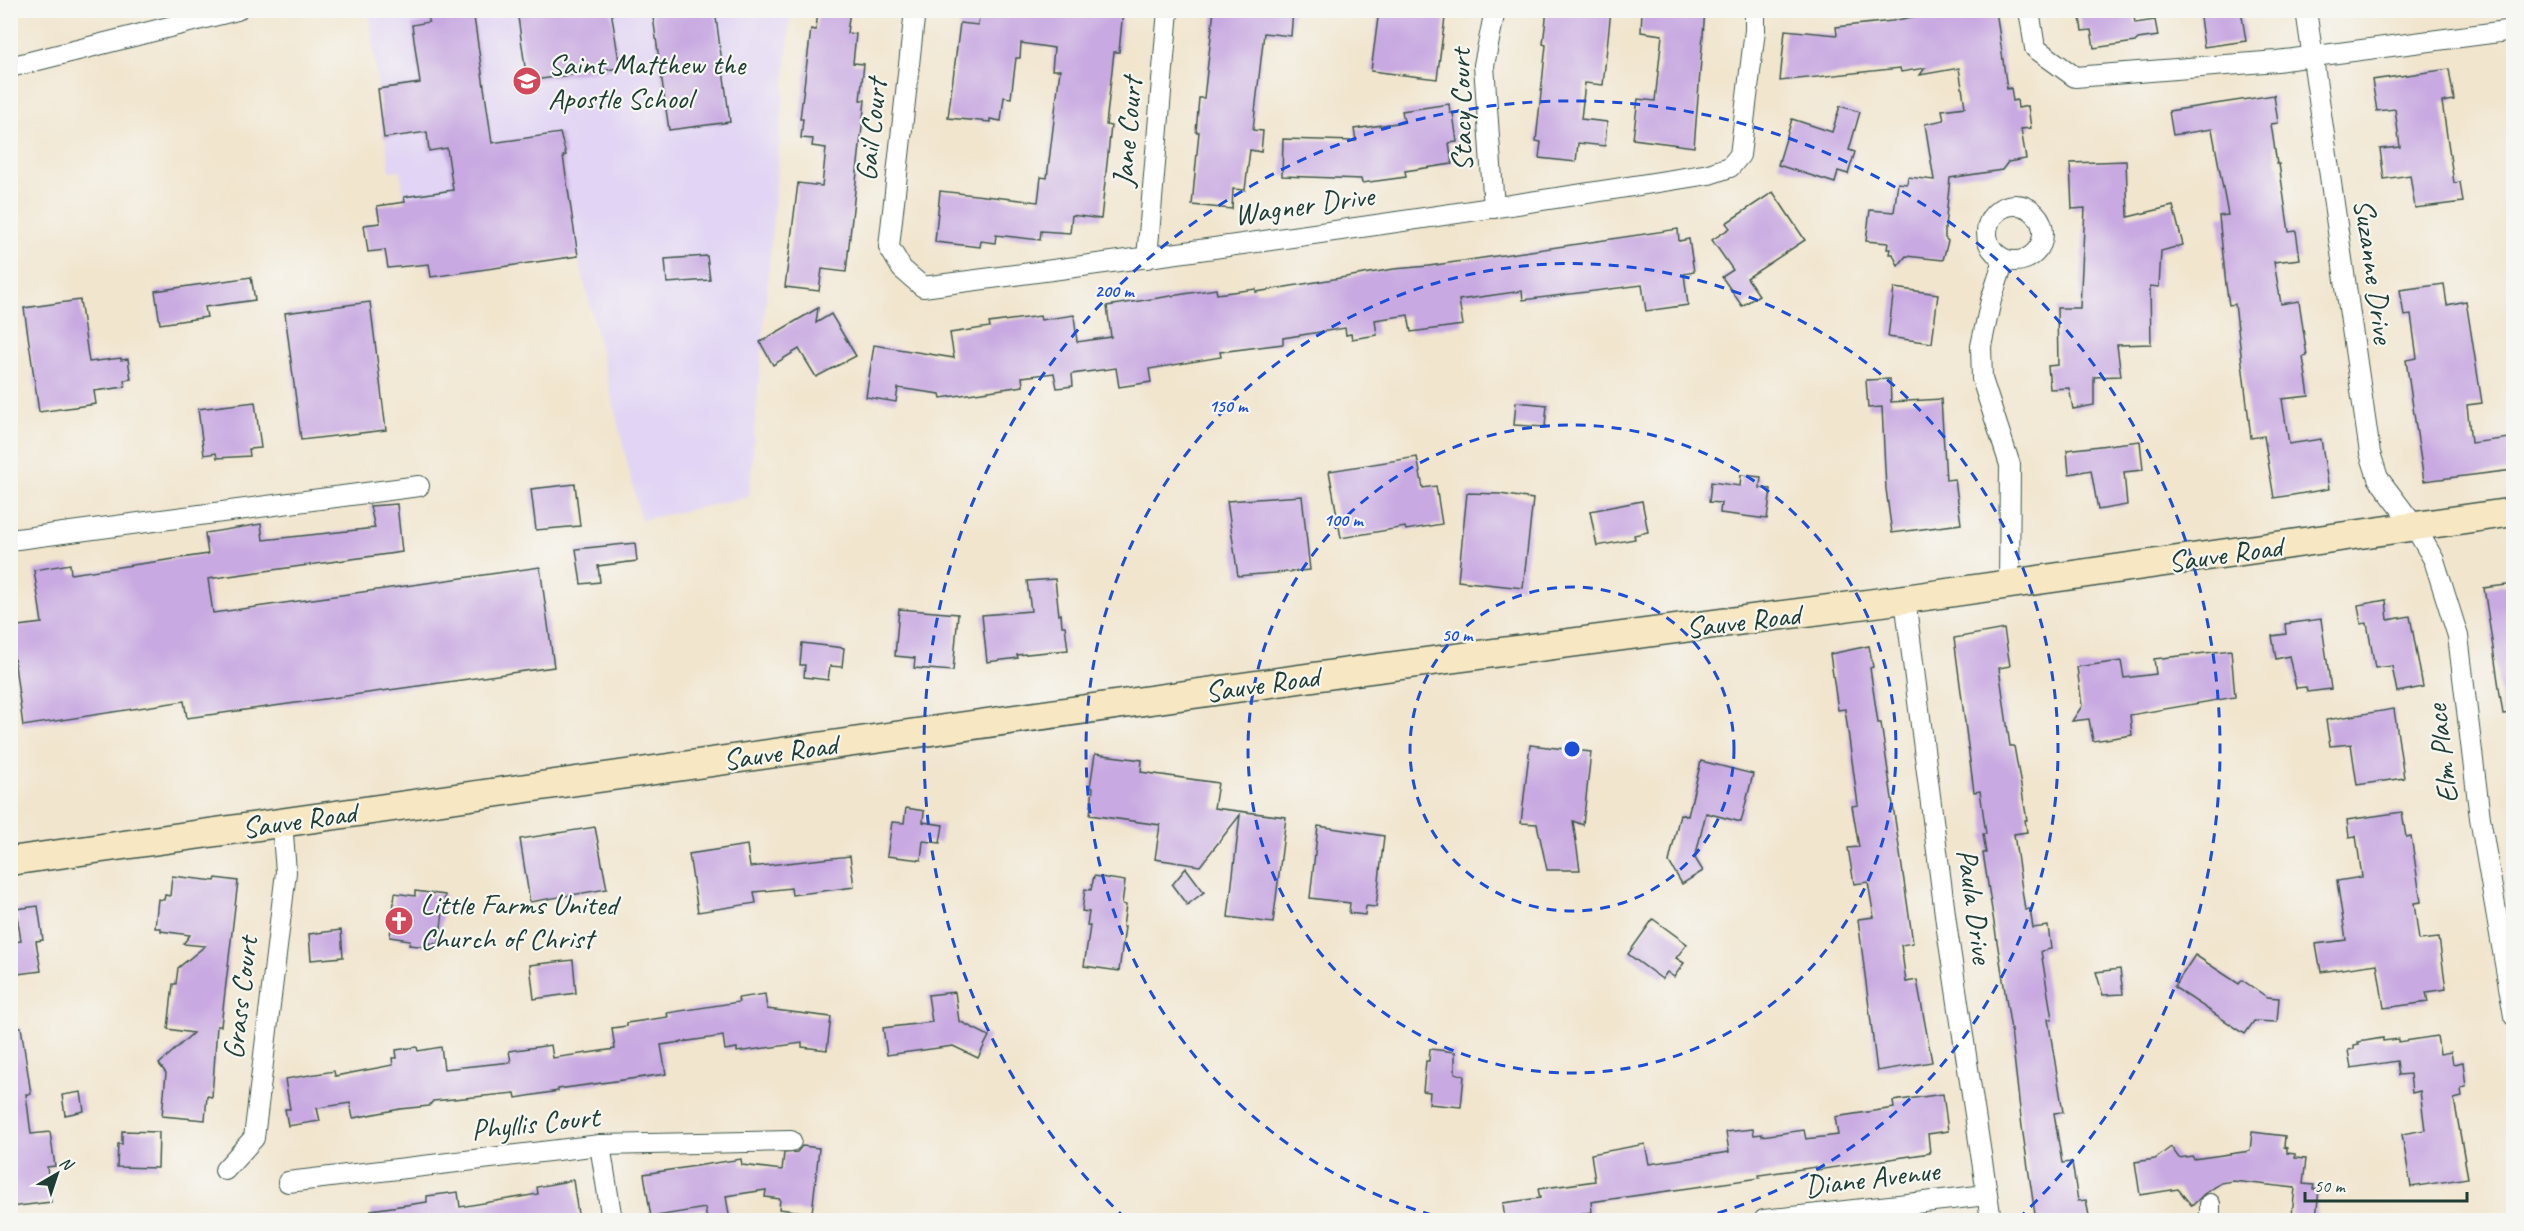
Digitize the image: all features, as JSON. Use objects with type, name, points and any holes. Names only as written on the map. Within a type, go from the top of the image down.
[{"type":"street","points":[[10,67],[237,10]]},
{"type":"street","name":"Gail Court","points":[[894,256],[889,247],[915,10]]},
{"type":"street","name":"Jane Court","points":[[1146,258],[1168,10]]},
{"type":"street","name":"Stacy Court","points":[[1494,208],[1484,65],[1495,10]]},
{"type":"street","name":"Wagner Drive","points":[[894,256],[902,269],[923,287],[1146,258],[1494,208],[1709,174],[1733,164],[1740,155],[1755,30],[1755,10]]},
{"type":"street","points":[[2029,10],[2035,48],[2075,77],[2277,61],[2312,54],[2514,30]]},
{"type":"street","name":"Suzanne Drive","points":[[2306,10],[2370,453],[2378,478],[2415,527]]},
{"type":"street","points":[[2004,260],[1991,300],[1981,346],[1981,357],[1982,379],[2010,465],[2009,585]]},
{"type":"street","points":[[10,540],[419,486]]},
{"type":"street","name":"Sauve Road","points":[[10,861],[1356,671],[2009,585],[2514,512]]},
{"type":"street","name":"Elm Place","points":[[2415,527],[2434,560],[2458,636],[2480,818],[2514,1016]]},
{"type":"street","name":"Paula Drive","points":[[1905,599],[1947,930],[1991,1221]]},
{"type":"street","name":"Grass Court","points":[[225,1170],[254,1138],[286,872],[282,822]]},
{"type":"street","name":"Phyllis Court","points":[[288,1182],[600,1145],[791,1141]]},
{"type":"street","points":[[600,1145],[612,1221]]},
{"type":"street","name":"Diane Avenue","points":[[1764,1221],[1988,1195]]},
{"type":"shaded area","points":[[369,11],[791,11],[749,497],[641,520],[578,256],[563,156],[489,185],[404,197],[400,170],[390,171]]},
{"type":"building","points":[[428,10],[473,10],[492,143],[560,133],[566,155],[563,156],[578,256],[431,277],[429,264],[388,268],[385,250],[368,252],[364,225],[380,223],[377,206],[405,202],[404,197],[453,190],[447,148],[429,151],[427,132],[384,138],[378,89],[420,83],[412,25],[429,22]]},
{"type":"building","points":[[517,10],[611,10],[620,68],[527,81]]},
{"type":"building","points":[[652,10],[715,10],[730,122],[669,130]]},
{"type":"building","points":[[818,10],[850,10],[847,33],[856,34],[853,63],[864,64],[860,100],[865,100],[846,272],[822,269],[819,291],[785,287],[798,183],[822,186],[826,148],[812,146],[813,139],[801,138],[803,119],[800,119],[811,29],[816,30]]},
{"type":"building","points":[[980,10],[1123,10],[1119,52],[1114,52],[1106,125],[1111,126],[1101,219],[1072,215],[1070,233],[1041,231],[1040,240],[996,235],[995,243],[981,241],[980,247],[935,242],[940,191],[1038,202],[1041,177],[1047,178],[1060,70],[1052,70],[1054,48],[1021,43],[1020,58],[1016,58],[1011,98],[1004,97],[1001,121],[948,118],[960,23],[978,25]]},
{"type":"building","points":[[1214,10],[1293,10],[1291,36],[1264,33],[1253,130],[1263,131],[1261,152],[1250,150],[1245,190],[1233,189],[1232,209],[1192,205],[1199,132],[1196,132],[1199,98],[1204,98]]},
{"type":"building","points":[[1379,10],[1446,10],[1437,79],[1371,71]]},
{"type":"building","points":[[1547,10],[1611,10],[1603,85],[1585,83],[1581,119],[1607,122],[1605,146],[1578,143],[1576,162],[1539,158],[1541,142],[1536,141],[1546,45],[1543,44]]},
{"type":"building","points":[[1642,10],[1705,10],[1694,147],[1633,139],[1638,99],[1655,101],[1662,35],[1641,32]]},
{"type":"building","points":[[1947,10],[1996,10],[2007,89],[2011,88],[2013,101],[2017,100],[2018,108],[2028,106],[2031,128],[2021,129],[2026,159],[2008,162],[2002,170],[1950,178],[1945,227],[1945,238],[1948,241],[1943,260],[1906,256],[1898,266],[1893,254],[1889,254],[1888,243],[1866,241],[1870,210],[1894,212],[1898,183],[1907,184],[1908,177],[1934,180],[1925,124],[1944,120],[1942,110],[1965,107],[1959,68],[1920,75],[1925,68],[1901,72],[1900,68],[1780,81],[1785,30],[1837,35],[1836,27],[1892,21]]},
{"type":"building","points":[[2079,10],[2133,10],[2135,23],[2155,20],[2158,36],[2094,48],[2091,30],[2082,31]]},
{"type":"building","points":[[2199,10],[2241,10],[2246,41],[2204,47]]},
{"type":"building","points":[[2449,69],[2454,100],[2442,102],[2454,183],[2460,182],[2463,202],[2415,208],[2410,175],[2384,179],[2380,149],[2400,147],[2395,109],[2377,111],[2372,80]]},
{"type":"building","points":[[2274,95],[2278,123],[2271,124],[2277,164],[2279,164],[2289,232],[2296,231],[2300,259],[2274,262],[2281,304],[2299,301],[2307,356],[2303,357],[2309,396],[2282,399],[2289,444],[2321,439],[2329,489],[2274,498],[2264,436],[2251,438],[2235,304],[2229,305],[2226,285],[2219,216],[2228,215],[2212,129],[2173,135],[2169,111]]},
{"type":"building","points":[[1449,104],[1450,113],[1453,113],[1457,142],[1449,143],[1452,164],[1405,171],[1406,177],[1362,183],[1361,179],[1282,176],[1283,139],[1356,141],[1354,129],[1404,122],[1402,111]]},
{"type":"building","points":[[1840,106],[1860,112],[1849,150],[1855,152],[1848,174],[1838,171],[1835,183],[1778,165],[1792,119],[1832,132]]},
{"type":"building","points":[[2126,161],[2128,217],[2173,206],[2183,245],[2161,251],[2159,287],[2150,286],[2151,344],[2117,345],[2121,376],[2094,377],[2094,405],[2073,409],[2069,388],[2050,389],[2048,366],[2058,365],[2057,308],[2080,308],[2085,208],[2072,209],[2070,163]]},
{"type":"building","points":[[1773,192],[1805,240],[1747,278],[1759,295],[1742,306],[1722,277],[1733,270],[1712,240],[1730,228],[1726,223]]},
{"type":"building","points":[[1678,229],[1679,241],[1689,239],[1694,272],[1684,274],[1688,305],[1646,311],[1642,285],[1523,300],[1522,291],[1459,300],[1463,325],[1411,332],[1408,315],[1375,320],[1377,335],[1352,339],[1351,334],[1346,335],[1345,328],[1283,338],[1283,344],[1220,352],[1221,357],[1149,369],[1151,382],[1119,387],[1116,368],[1072,374],[1073,386],[1057,388],[1054,373],[1022,377],[1023,386],[941,398],[940,394],[898,388],[896,402],[866,397],[874,345],[954,358],[950,333],[990,327],[989,323],[1040,316],[1041,320],[1074,315],[1077,342],[1111,337],[1107,306],[1216,289],[1217,294],[1256,289],[1256,292],[1394,269],[1429,266]]},
{"type":"building","points":[[707,256],[710,280],[667,283],[665,259]]},
{"type":"building","points":[[251,277],[255,300],[205,307],[207,317],[160,324],[155,291]]},
{"type":"building","points":[[2444,284],[2447,305],[2466,301],[2482,403],[2467,405],[2471,443],[2509,438],[2513,470],[2424,481],[2406,360],[2417,358],[2411,315],[2404,316],[2400,290]]},
{"type":"building","points":[[1894,288],[1938,294],[1932,343],[1888,337]]},
{"type":"building","points":[[80,300],[89,362],[128,359],[131,379],[124,380],[125,387],[94,391],[96,404],[39,412],[24,308]]},
{"type":"building","points":[[370,302],[386,430],[301,440],[285,313]]},
{"type":"building","points":[[818,308],[816,323],[831,314],[856,356],[816,377],[799,349],[773,365],[760,342]]},
{"type":"building","points":[[1890,379],[1891,402],[1941,399],[1946,480],[1955,479],[1961,524],[1892,533],[1886,489],[1882,407],[1868,408],[1866,380]]},
{"type":"building","points":[[255,402],[261,448],[249,449],[250,456],[217,458],[216,453],[204,455],[198,409]]},
{"type":"building","points":[[1516,402],[1547,405],[1545,427],[1514,425]]},
{"type":"building","points":[[2140,441],[2143,470],[2124,472],[2127,505],[2098,510],[2091,470],[2069,474],[2067,450]]},
{"type":"building","points":[[1417,457],[1423,488],[1436,486],[1442,524],[1406,530],[1405,527],[1341,538],[1329,471]]},
{"type":"building","points":[[1741,475],[1761,477],[1760,488],[1771,489],[1767,519],[1720,513],[1721,503],[1709,502],[1711,482],[1740,486]]},
{"type":"building","points":[[575,484],[580,526],[536,530],[531,489]]},
{"type":"building","points":[[1467,493],[1500,494],[1533,499],[1523,588],[1458,581]]},
{"type":"building","points":[[1302,496],[1310,570],[1238,576],[1227,501]]},
{"type":"building","points":[[1642,501],[1648,532],[1634,535],[1635,539],[1597,546],[1590,511]]},
{"type":"building","points":[[397,504],[402,552],[208,579],[213,613],[540,567],[554,667],[187,718],[184,701],[23,726],[10,627],[42,623],[34,570],[70,564],[71,574],[208,554],[205,533],[261,524],[263,540],[375,528],[370,506]]},
{"type":"building","points":[[635,543],[637,561],[598,566],[600,582],[581,584],[576,549]]},
{"type":"building","points":[[1055,579],[1059,615],[1061,614],[1062,626],[1065,626],[1068,650],[1017,655],[1018,658],[987,662],[982,615],[1031,611],[1027,581]]},
{"type":"building","points":[[2514,584],[2514,713],[2503,714],[2484,588]]},
{"type":"building","points":[[2386,600],[2388,620],[2410,616],[2423,687],[2397,692],[2392,666],[2375,668],[2367,623],[2361,624],[2358,605]]},
{"type":"building","points":[[899,609],[958,614],[953,671],[914,668],[915,658],[895,656]]},
{"type":"building","points":[[2321,619],[2331,689],[2307,692],[2306,687],[2296,688],[2289,656],[2276,659],[2272,636],[2286,634],[2285,624]]},
{"type":"building","points":[[2004,629],[2010,666],[1999,668],[2010,746],[2014,746],[2027,820],[2025,820],[2027,832],[2014,834],[2025,910],[2030,909],[2033,928],[2048,926],[2051,949],[2041,951],[2052,1019],[2048,1019],[2063,1112],[2054,1113],[2062,1163],[2072,1162],[2078,1201],[2086,1200],[2090,1221],[2036,1221],[2022,1127],[2011,1030],[1983,853],[1986,853],[1983,834],[1986,834],[1980,791],[1974,792],[1954,638]]},
{"type":"building","points":[[802,643],[844,648],[842,667],[830,666],[828,680],[804,677],[805,665],[800,665]]},
{"type":"building","points":[[1869,646],[1878,723],[1881,723],[1913,943],[1901,945],[1906,982],[1917,980],[1932,1062],[1877,1071],[1858,919],[1874,917],[1868,882],[1854,884],[1848,848],[1859,847],[1852,806],[1858,805],[1845,709],[1838,710],[1830,654]]},
{"type":"building","points":[[2231,650],[2235,697],[2130,715],[2132,735],[2093,741],[2089,719],[2072,721],[2082,706],[2077,667],[2121,661],[2124,678],[2156,674],[2154,659]]},
{"type":"building","points":[[2394,709],[2404,778],[2357,785],[2351,744],[2330,746],[2326,720]]},
{"type":"building","points":[[1530,745],[1591,752],[1583,825],[1573,821],[1580,870],[1547,870],[1537,824],[1521,823]]},
{"type":"building","points":[[1095,754],[1142,760],[1141,772],[1218,783],[1214,808],[1286,817],[1273,923],[1228,917],[1240,815],[1200,866],[1155,859],[1160,825],[1090,815],[1093,788],[1090,787]]},
{"type":"building","points":[[1701,761],[1753,774],[1741,822],[1706,813],[1695,858],[1703,871],[1682,884],[1669,862],[1680,814],[1688,816]]},
{"type":"building","points":[[906,808],[924,811],[923,822],[943,825],[940,843],[923,841],[921,860],[887,856],[892,822],[904,823]]},
{"type":"building","points":[[2402,812],[2406,837],[2411,836],[2421,902],[2414,903],[2419,940],[2439,938],[2446,989],[2426,992],[2428,1002],[2384,1008],[2377,964],[2321,972],[2316,944],[2346,940],[2337,881],[2362,877],[2356,836],[2349,837],[2347,820]]},
{"type":"building","points":[[1318,826],[1384,836],[1376,907],[1366,906],[1365,915],[1349,913],[1350,903],[1310,898]]},
{"type":"building","points":[[595,827],[607,889],[530,902],[520,839]]},
{"type":"building","points":[[747,845],[750,867],[850,856],[854,887],[792,895],[791,888],[754,892],[756,903],[698,912],[689,854]]},
{"type":"building","points":[[1186,868],[1204,892],[1187,905],[1172,885]]},
{"type":"building","points":[[172,876],[238,881],[221,1026],[217,1026],[212,1097],[207,1096],[205,1120],[162,1116],[166,1073],[159,1064],[193,1033],[168,1029],[173,984],[176,984],[178,968],[205,946],[183,944],[190,935],[155,928],[158,899],[164,900],[165,895],[170,896]]},
{"type":"building","points":[[1094,876],[1125,881],[1122,904],[1126,905],[1123,927],[1125,927],[1119,971],[1084,966],[1090,926],[1087,925],[1089,912],[1082,911],[1085,889],[1091,890]]},
{"type":"building","points":[[415,891],[445,895],[439,944],[429,943],[429,947],[409,945],[410,940],[390,937],[395,893],[415,896]]},
{"type":"building","points":[[38,906],[43,940],[36,941],[41,971],[10,975],[10,943],[21,941],[16,909]]},
{"type":"building","points":[[1653,919],[1687,944],[1676,958],[1684,963],[1674,977],[1667,972],[1662,979],[1628,954]]},
{"type":"building","points":[[341,930],[343,957],[311,960],[309,934]]},
{"type":"building","points":[[2195,955],[2239,984],[2242,980],[2267,997],[2279,998],[2277,1022],[2254,1021],[2245,1034],[2174,987]]},
{"type":"building","points":[[573,960],[576,993],[534,999],[530,965]]},
{"type":"building","points":[[2120,969],[2123,994],[2103,995],[2096,972]]},
{"type":"building","points":[[955,992],[959,1021],[989,1036],[978,1058],[953,1046],[887,1055],[883,1028],[932,1022],[928,995]]},
{"type":"building","points":[[765,994],[767,1009],[831,1017],[827,1050],[802,1047],[802,1043],[737,1052],[737,1048],[725,1050],[723,1036],[661,1045],[666,1074],[558,1089],[558,1091],[516,1098],[515,1093],[433,1101],[429,1106],[353,1118],[350,1103],[317,1108],[320,1121],[288,1126],[285,1109],[290,1109],[285,1079],[334,1071],[335,1076],[393,1065],[392,1058],[397,1058],[396,1050],[417,1047],[418,1051],[441,1047],[444,1069],[511,1062],[509,1051],[551,1045],[553,1058],[615,1049],[612,1028],[627,1026],[627,1023],[668,1017],[667,1013],[739,1002],[738,998]]},
{"type":"building","points":[[10,1027],[21,1027],[31,1094],[26,1094],[31,1134],[50,1132],[55,1166],[47,1167],[51,1202],[10,1207]]},
{"type":"building","points":[[2437,1036],[2440,1054],[2451,1052],[2453,1064],[2463,1062],[2466,1087],[2461,1088],[2462,1097],[2454,1099],[2468,1178],[2411,1187],[2402,1134],[2425,1130],[2420,1091],[2412,1093],[2410,1074],[2399,1075],[2397,1061],[2351,1068],[2348,1050],[2354,1049],[2354,1045],[2359,1044],[2358,1042],[2383,1038],[2383,1041],[2398,1039],[2398,1042]]},
{"type":"building","points":[[1430,1049],[1455,1052],[1455,1073],[1464,1076],[1461,1107],[1429,1104],[1430,1092],[1423,1091],[1426,1061],[1429,1061]]},
{"type":"building","points":[[81,1092],[84,1111],[65,1115],[62,1095]]},
{"type":"building","points":[[1943,1094],[1948,1131],[1928,1134],[1930,1153],[1817,1170],[1816,1167],[1759,1175],[1760,1178],[1591,1202],[1592,1212],[1533,1221],[1505,1221],[1503,1203],[1540,1198],[1538,1189],[1595,1181],[1591,1154],[1645,1144],[1649,1164],[1729,1152],[1726,1132],[1753,1129],[1754,1135],[1762,1134],[1762,1136],[1804,1130],[1806,1139],[1838,1135],[1835,1117],[1894,1108],[1893,1101]]},
{"type":"building","points":[[122,1131],[159,1132],[158,1168],[117,1167],[118,1144],[122,1144]]},
{"type":"building","points":[[2252,1132],[2285,1136],[2284,1147],[2287,1148],[2287,1153],[2295,1154],[2295,1158],[2306,1159],[2303,1184],[2314,1185],[2313,1189],[2319,1190],[2316,1218],[2292,1215],[2295,1188],[2233,1181],[2221,1183],[2204,1194],[2192,1206],[2178,1189],[2140,1195],[2135,1162],[2155,1159],[2171,1147],[2179,1158],[2192,1156],[2194,1159],[2250,1151]]},
{"type":"building","points":[[802,1146],[819,1148],[812,1213],[779,1209],[780,1199],[765,1197],[766,1190],[726,1196],[730,1221],[707,1221],[705,1208],[651,1217],[644,1174],[741,1159],[742,1165],[782,1170],[784,1153],[797,1152]]},
{"type":"building","points":[[573,1180],[579,1221],[371,1221],[371,1210],[427,1202],[427,1196],[458,1192],[460,1207],[538,1194],[537,1187]]},
{"type":"place","name":"Saint Matthew the Apostle School","points":[[527,81]]},
{"type":"place","name":"Little Farms United Church of Christ","points":[[399,921]]}]
